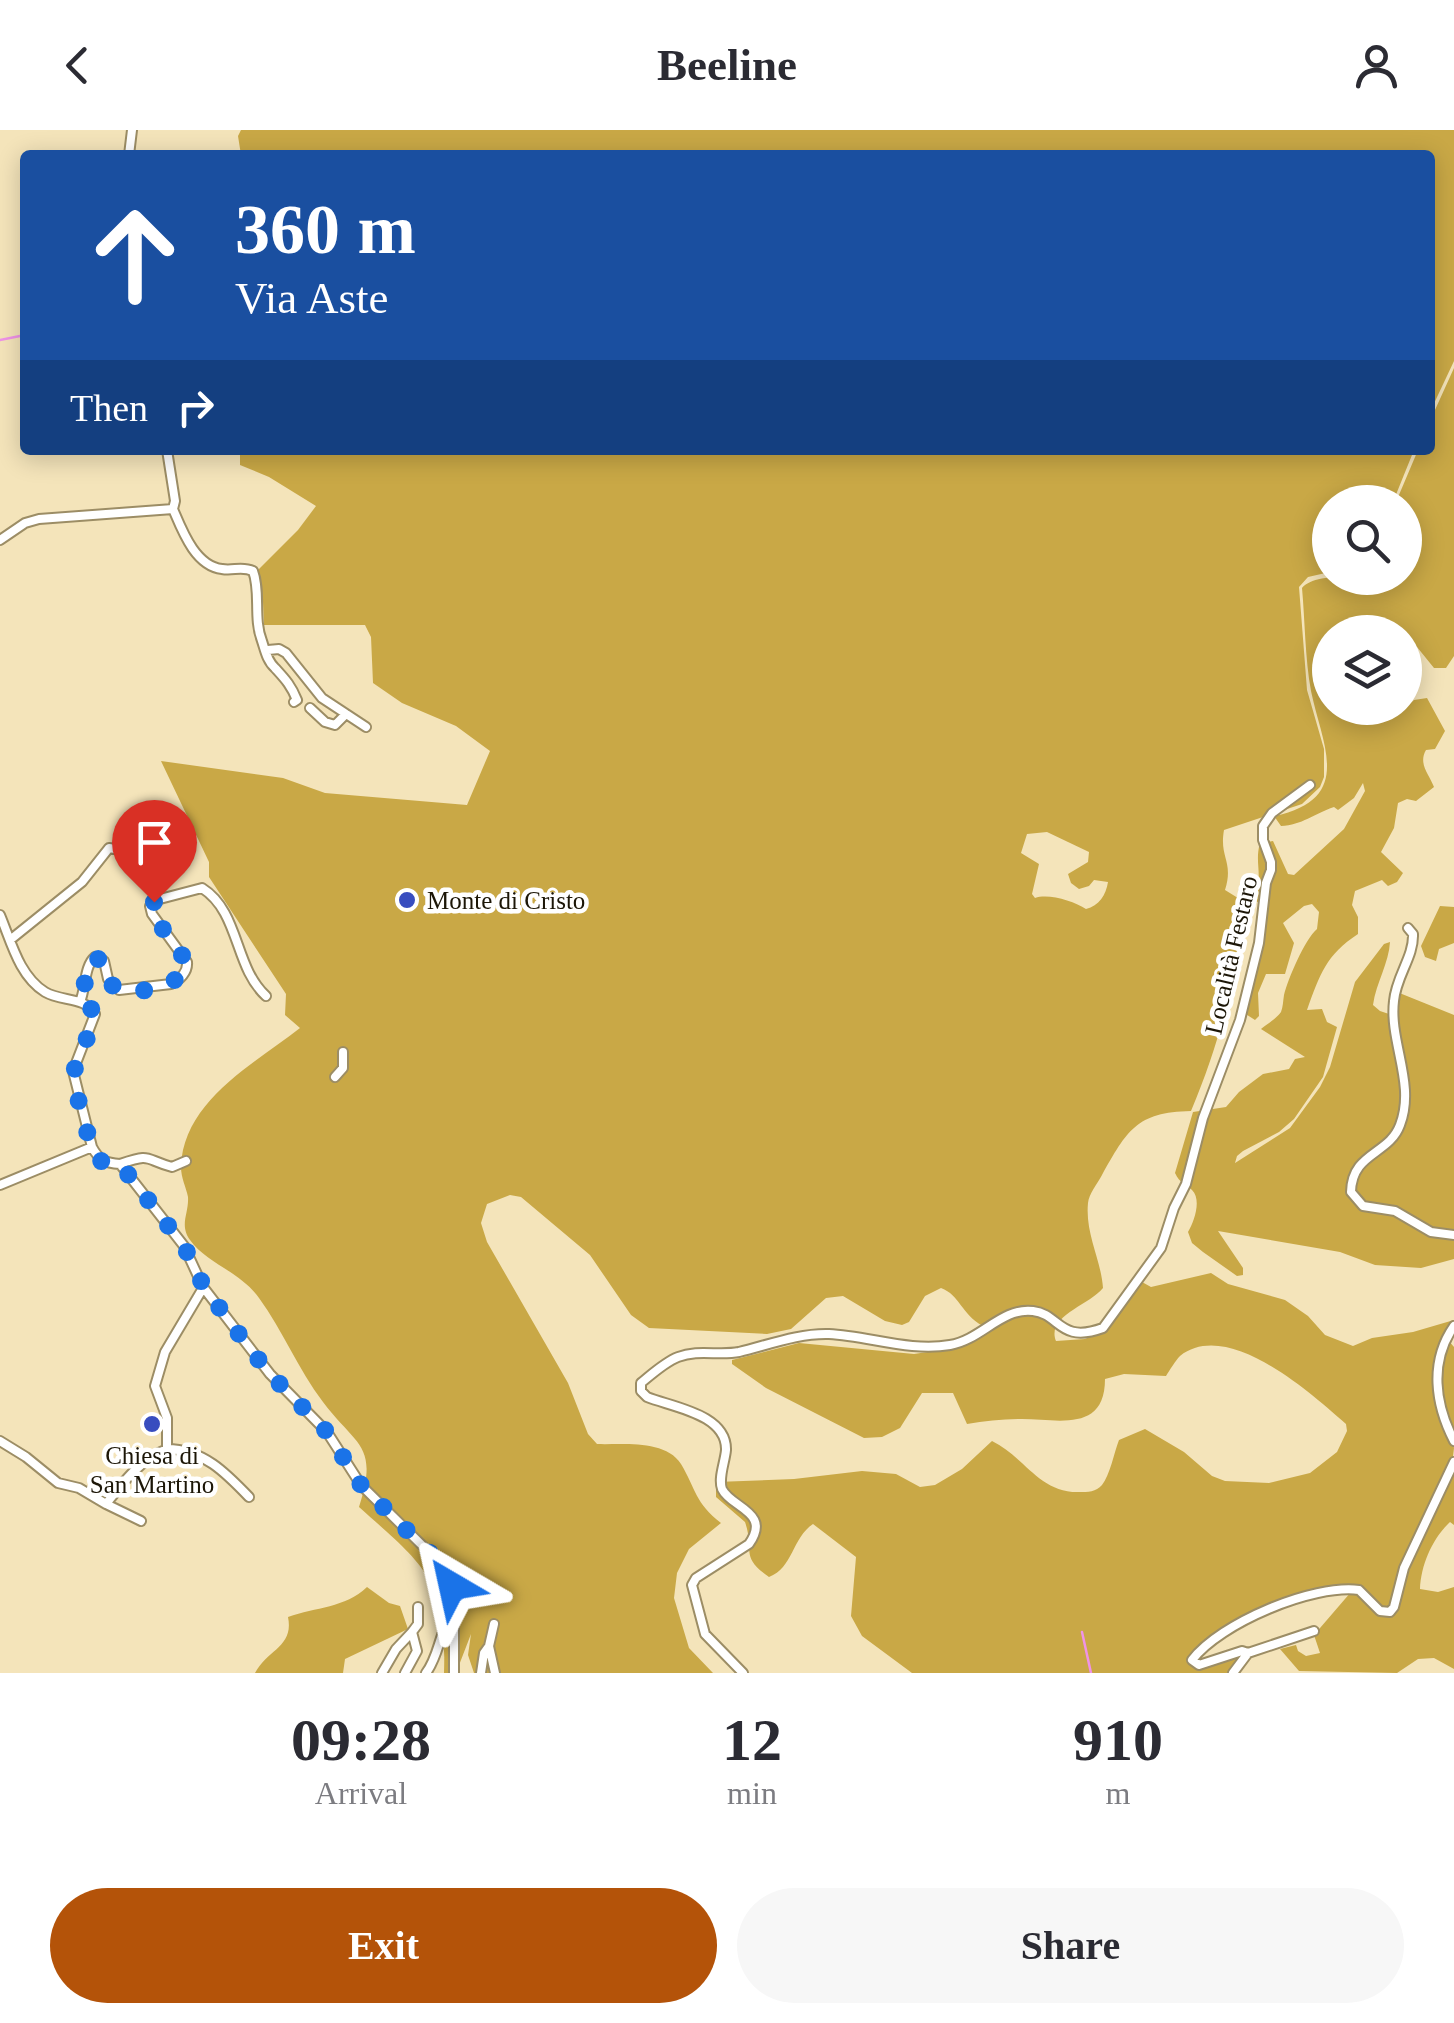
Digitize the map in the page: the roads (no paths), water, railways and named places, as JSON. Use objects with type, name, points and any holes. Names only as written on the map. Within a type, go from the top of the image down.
[{"type":"street","points":[[168,455],[175,501],[172,509],[192,548],[218,568],[253,571],[258,582],[256,617],[262,641],[275,670],[290,682],[297,700],[294,702]]},
{"type":"street","points":[[0,540],[23,524],[39,519],[172,509]]},
{"type":"street","points":[[268,650],[286,653],[314,690],[366,727]]},
{"type":"street","points":[[310,708],[325,722],[335,725],[346,714]]},
{"type":"street","name":"Località Festaro","points":[[743,1673],[704,1634],[692,1584],[750,1544],[754,1538],[752,1518],[721,1486],[726,1447],[721,1433],[696,1414],[647,1397],[641,1383],[680,1356],[737,1352],[819,1334],[902,1345],[947,1346],[982,1334],[1008,1315],[1032,1311],[1065,1330],[1100,1330],[1162,1248],[1186,1184],[1202,1118],[1243,1009],[1271,870],[1263,826],[1272,813],[1310,785]]},
{"type":"street","points":[[10,940],[82,882],[110,848],[120,850]]},
{"type":"street","points":[[80,1002],[89,963],[95,957],[104,962],[108,980],[119,990],[178,980],[187,962],[150,906],[156,900],[179,897],[198,888],[208,892],[222,910],[235,932],[244,965],[266,996]]},
{"type":"street","points":[[0,916],[32,981],[46,993],[80,1002],[95,1014],[73,1072],[92,1147],[101,1161],[120,1164],[151,1157],[172,1166],[186,1161]]},
{"type":"street","points":[[1408,928],[1413,949],[1399,978],[1393,1005],[1404,1086],[1402,1122],[1392,1139],[1359,1165],[1352,1192],[1363,1206],[1392,1210],[1429,1231],[1454,1235]]},
{"type":"street","points":[[335,1077],[343,1068],[343,1052]]},
{"type":"street","points":[[0,1185],[92,1147]]},
{"type":"street","points":[[120,1164],[184,1246],[204,1287],[270,1374],[327,1432],[361,1485],[443,1566],[452,1586],[455,1615],[454,1673]]},
{"type":"street","points":[[167,1450],[166,1418],[155,1386],[165,1352],[204,1287]]},
{"type":"street","points":[[1454,1326],[1441,1351],[1437,1379],[1439,1403],[1454,1441]]},
{"type":"street","points":[[0,1441],[58,1484],[79,1488],[141,1521]]},
{"type":"street","points":[[106,1504],[135,1467],[167,1450],[183,1451],[212,1462],[248,1497]]},
{"type":"street","points":[[1248,1653],[1242,1651],[1199,1664],[1192,1660],[1202,1648],[1239,1622],[1308,1594],[1356,1589],[1381,1612],[1392,1610],[1404,1568],[1454,1462]]},
{"type":"street","points":[[382,1673],[418,1624],[418,1608]]},
{"type":"street","points":[[426,1673],[438,1656],[444,1625],[455,1615]]},
{"type":"street","points":[[481,1673],[494,1624]]},
{"type":"street","points":[[1233,1673],[1248,1653],[1314,1630]]},
{"type":"street","points":[[405,1673],[417,1651],[412,1632]]},
{"type":"street","points":[[489,1646],[495,1673]]},
{"type":"waterway","points":[[0,340],[20,336]]},
{"type":"waterway","points":[[1082,1632],[1091,1673]]},
{"type":"place","name":"Monte di Cristo","points":[[407,900]]},
{"type":"place","name":"Chiesa di San Martino","points":[[152,1424]]}]
